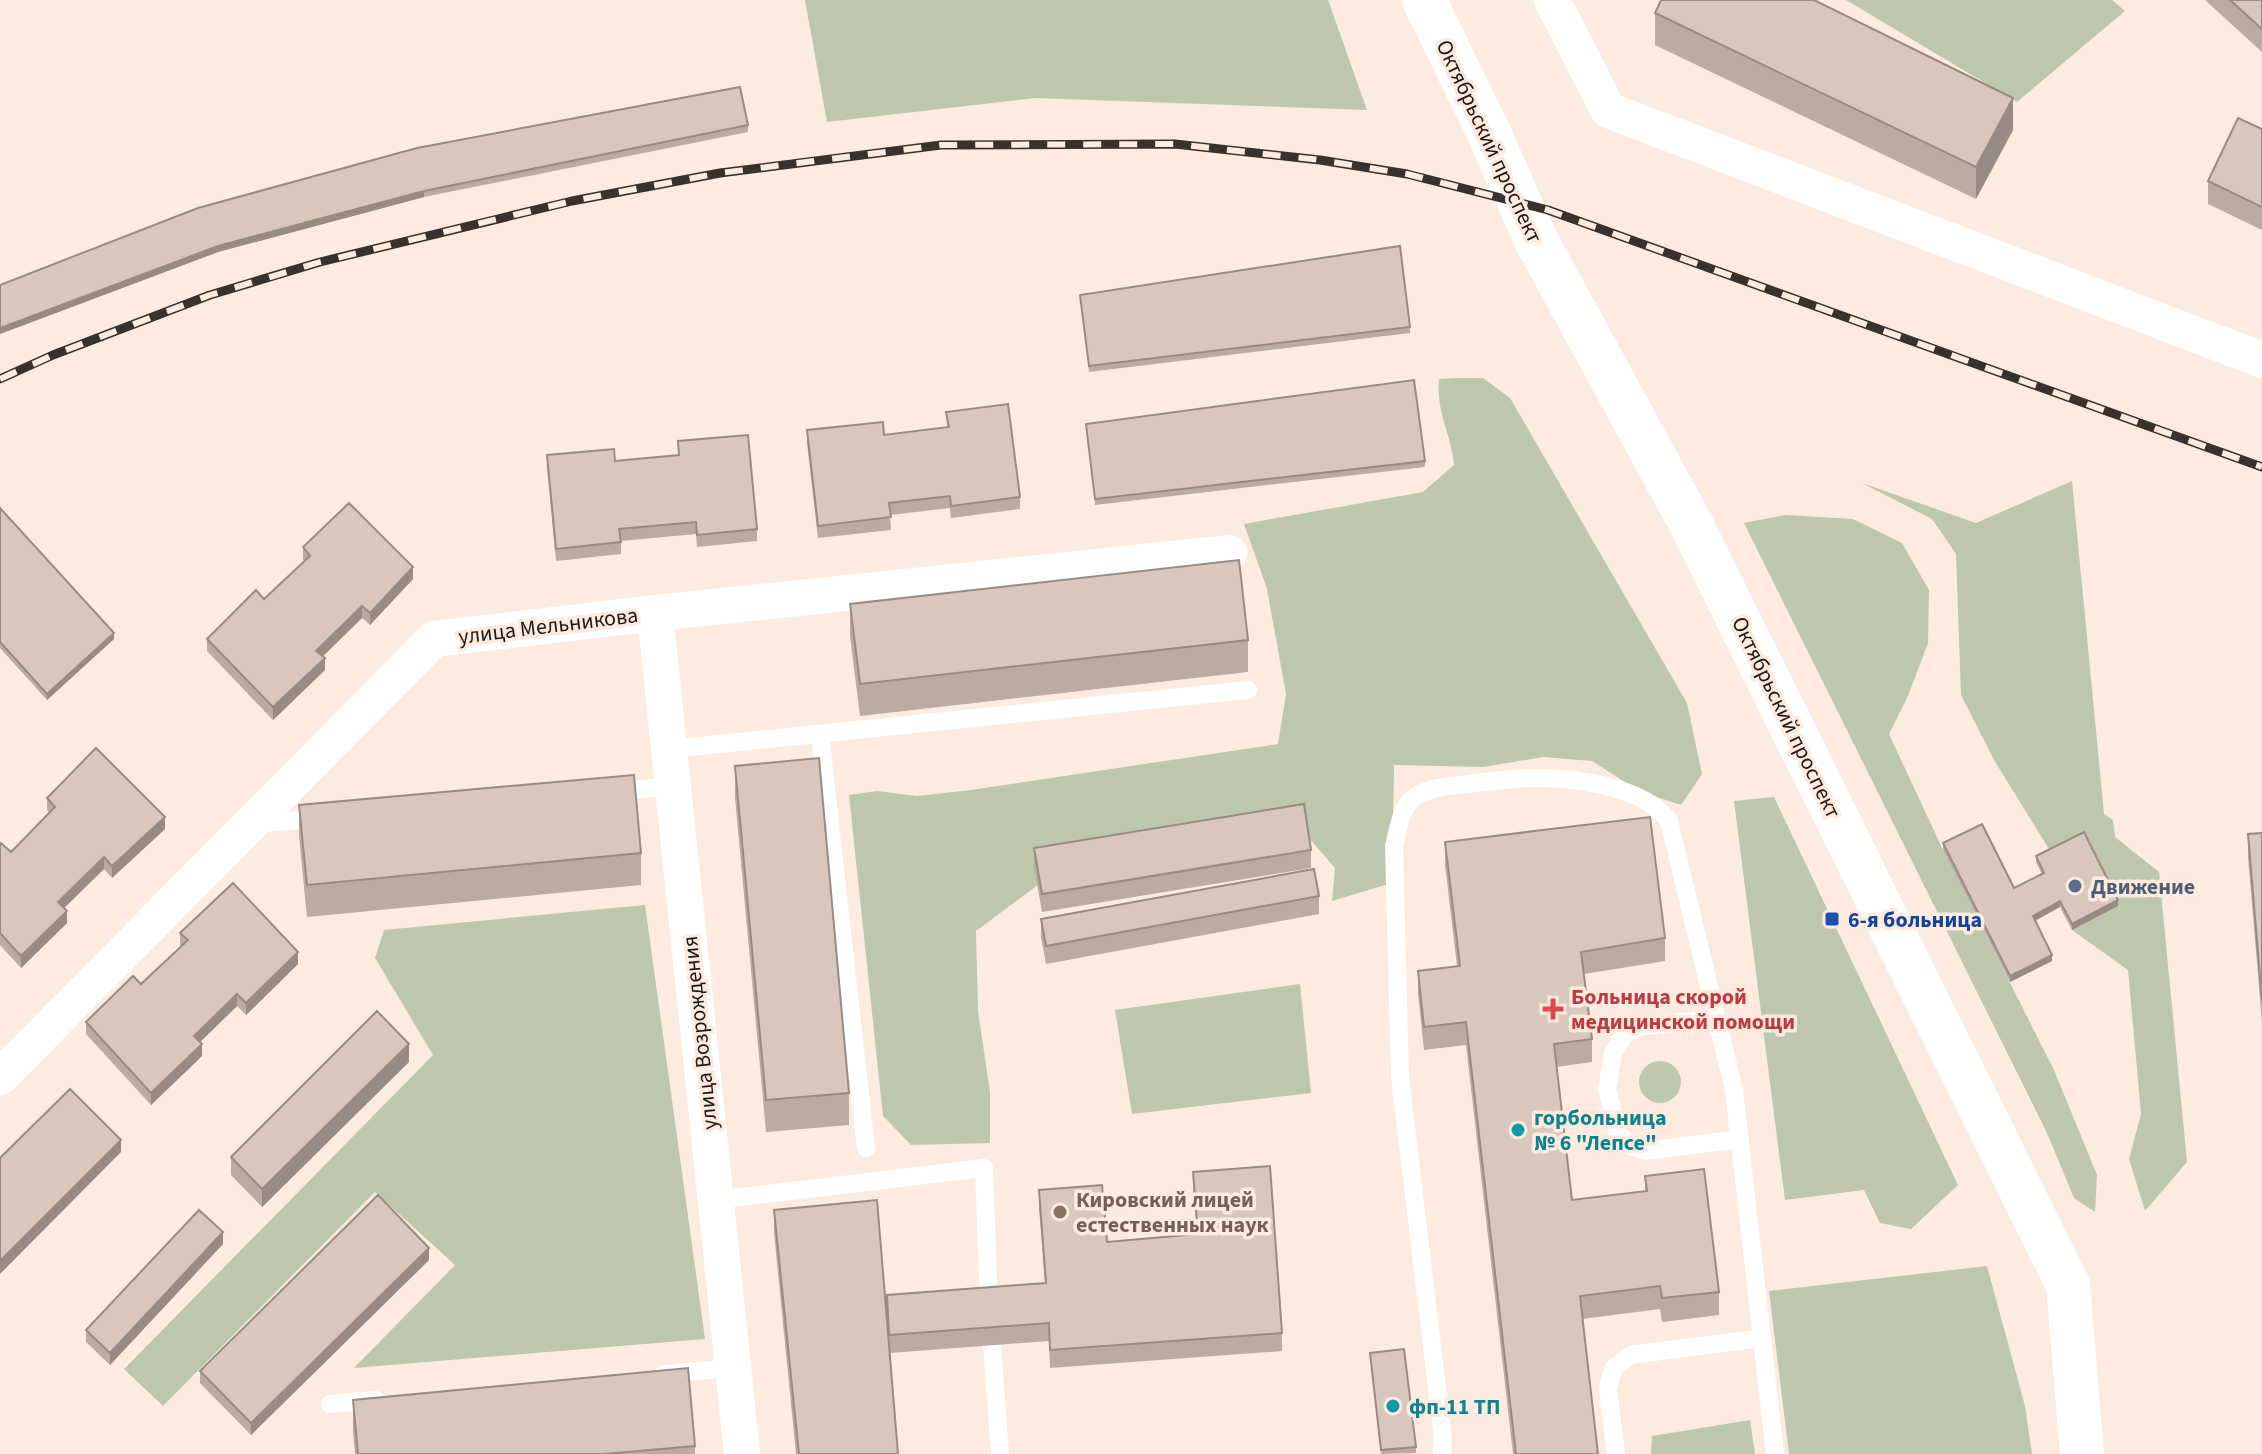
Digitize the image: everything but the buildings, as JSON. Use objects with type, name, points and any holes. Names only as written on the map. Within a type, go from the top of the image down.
[{"type":"main road","name":"Октябрьский проспект","points":[[1424,0],[1488,131],[1537,242],[1690,522],[2068,1285],[2082,1454]]},
{"type":"street","points":[[1552,0],[1608,110],[2262,360]]},
{"type":"street","name":"улица Мельникова","points":[[0,1077],[434,639],[1229,553]]},
{"type":"street","name":"улица Возрождения","points":[[655,613],[742,1454]]},
{"type":"lane","points":[[670,749],[1248,690]]},
{"type":"lane","points":[[820,734],[866,1148]]},
{"type":"lane","points":[[1442,1454],[1443,1439],[1400,1077],[1394,846],[1403,809],[1417,795],[1451,785],[1532,778],[1590,782],[1650,803],[1663,812],[1669,821],[1734,1090],[1775,1454]]},
{"type":"lane","points":[[595,793],[673,786]]},
{"type":"lane","points":[[250,824],[344,816]]},
{"type":"lane","points":[[1717,1019],[1642,1026],[1624,1035],[1613,1053],[1607,1089],[1618,1134],[1633,1147],[1646,1151],[1740,1139]]},
{"type":"lane","points":[[716,1200],[984,1168],[989,1305]]},
{"type":"lane","points":[[1616,1454],[1608,1389],[1613,1369],[1630,1355],[1762,1338]]},
{"type":"lane","points":[[992,1345],[1000,1454]]},
{"type":"lane","points":[[640,1376],[733,1368]]},
{"type":"lane","points":[[330,1404],[392,1399]]},
{"type":"green space","points":[[805,0],[1328,0],[1367,110],[1036,98],[827,122]]},
{"type":"green space","points":[[1846,0],[2112,0],[2125,11],[2017,102]]},
{"type":"green space","points":[[1483,378],[1510,398],[1687,703],[1702,774],[1681,805],[1639,791],[1592,761],[1543,757],[1483,767],[1394,765],[1392,883],[1332,901],[1335,868],[1308,837],[1058,870],[976,931],[978,1011],[990,1092],[990,1143],[911,1145],[883,1116],[849,795],[877,791],[917,796],[971,790],[1278,744],[1286,694],[1267,589],[1244,524],[1423,492],[1454,465],[1440,403],[1439,379]]},
{"type":"green space","points":[[2072,481],[2104,814],[2113,820],[2115,837],[2159,872],[2187,1162],[2145,1211],[2129,1159],[2141,1114],[2128,970],[2072,930],[2118,906],[2052,854],[1994,760],[1961,695],[1956,554],[1932,519],[1862,483],[1976,523]]},
{"type":"green space","points":[[1785,515],[1853,519],[1902,543],[1929,590],[1928,643],[1908,696],[1889,734],[1943,850],[2054,1070],[2097,1175],[2095,1212],[2074,1198],[2047,1133],[1744,523]]},
{"type":"green space","points":[[1774,797],[1958,1185],[1911,1229],[1880,1223],[1864,1190],[1785,1200],[1734,801]]},
{"type":"green space","points":[[645,905],[705,1339],[354,1368],[455,1265],[375,1192],[163,1406],[124,1369],[433,1055],[375,958],[384,930]]},
{"type":"green space","points":[[1300,984],[1311,1093],[1132,1114],[1115,1010]]},
{"type":"green space","points":[[1660,1061],[1675,1067],[1681,1082],[1675,1097],[1660,1103],[1645,1097],[1639,1082],[1645,1067]]},
{"type":"green space","points":[[1987,1266],[2025,1406],[2032,1454],[1789,1454],[1769,1291]]},
{"type":"green space","points":[[1750,1420],[1755,1454],[1651,1454],[1652,1436]]},
{"type":"railway","points":[[0,379],[53,355],[210,295],[320,262],[572,201],[720,173],[941,145],[1175,144],[1320,160],[1407,174],[1548,210],[2262,467]]},
{"type":"place","name":"Движение","points":[[2075,886]]},
{"type":"place","name":"6-я больница","points":[[1832,919]]},
{"type":"place","name":"Больница скорой медицинской помощи","points":[[1553,1009]]},
{"type":"place","name":"горбольница № 6 \"Лепсе\"","points":[[1518,1130]]},
{"type":"place","name":"Кировский лицей естественных наук","points":[[1060,1212]]},
{"type":"place","name":"фп-11 ТП","points":[[1393,1406]]}]
